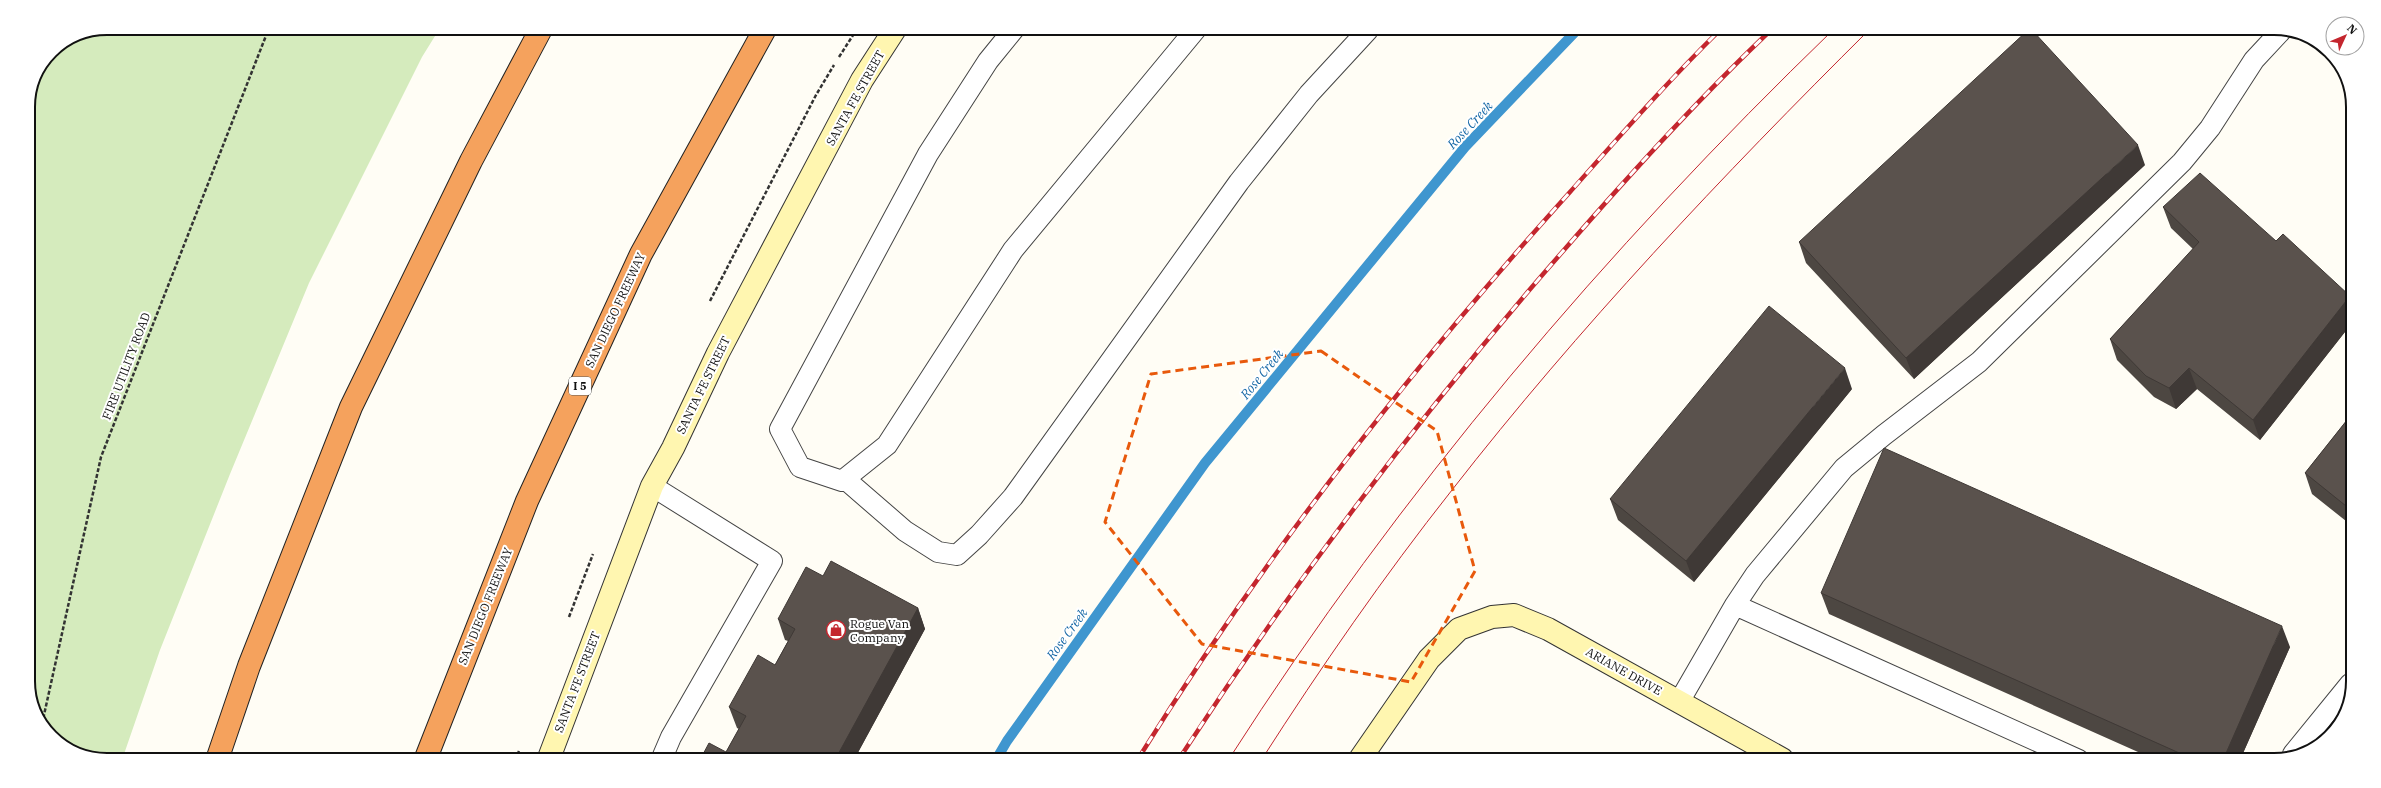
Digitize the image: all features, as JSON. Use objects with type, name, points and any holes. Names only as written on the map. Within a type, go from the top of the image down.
[{"type":"highway","points":[[219,753],[249,666],[351,408],[471,161],[537,35]]},
{"type":"highway","name":"SAN DIEGO FREEWAY","points":[[428,753],[527,501],[641,254],[762,35]]},
{"type":"street","name":"SANTA FE STREET","points":[[551,753],[652,486],[673,448],[718,352],[848,108],[891,35]]},
{"type":"street","name":"ARIANE DRIVE","points":[[1364,753],[1430,659],[1459,629],[1492,617],[1514,615],[1548,629],[1771,753]]},
{"type":"lane","points":[[1009,35],[988,61],[928,154],[780,430],[800,467],[842,482],[887,446],[1013,250],[1191,35]]},
{"type":"lane","points":[[845,479],[905,531],[938,552],[957,555],[979,535],[1013,497],[1244,176],[1309,94],[1363,35]]},
{"type":"lane","points":[[1679,702],[1735,605],[1755,575],[1844,468],[1884,435],[1979,362],[2182,162],[2210,128],[2254,60],[2278,35]]},
{"type":"lane","points":[[652,486],[772,561],[671,737],[664,753]]},
{"type":"lane","points":[[1735,605],[2063,753]]},
{"type":"lane","points":[[2297,749],[2345,690]]},
{"type":"path","name":"FIRE UTILITY ROAD","points":[[44,715],[101,457],[266,35]]},
{"type":"highlighted area","points":[[1321,351],[1437,431],[1475,571],[1411,682],[1202,644],[1105,522],[1151,374]]},
{"type":"green space","points":[[436,35],[422,57],[309,283],[230,474],[160,650],[124,753],[97,752],[79,748],[67,741],[53,729],[40,709],[35,686],[35,107],[36,93],[40,79],[47,67],[59,53],[79,40],[93,36]]},
{"type":"building","points":[[2023,35],[2037,35],[2138,145],[1906,358],[1799,242]]},
{"type":"building","points":[[2200,173],[2276,241],[2283,234],[2346,292],[2346,301],[2253,420],[2189,368],[2169,388],[2146,376],[2110,339],[2199,242],[2163,207]]},
{"type":"building","points":[[1769,306],[1845,368],[1686,561],[1610,499]]},
{"type":"building","points":[[2346,421],[2346,506],[2305,473]]},
{"type":"building","points":[[1884,448],[2282,626],[2226,753],[2179,753],[1821,593]]},
{"type":"building","points":[[831,561],[918,608],[839,753],[704,753],[709,743],[726,752],[746,716],[729,707],[758,655],[775,665],[795,629],[778,619],[806,567],[823,576]]},
{"type":"waterway","name":"Rose Creek","points":[[1000,753],[1205,463],[1465,147],[1572,35]]},
{"type":"tram line","points":[[1233,753],[1295,660],[1363,563],[1435,469],[1510,377],[1587,287],[1666,199],[1828,35]]},
{"type":"tram line","points":[[1266,753],[1330,656],[1378,589],[1427,522],[1500,429],[1601,311],[1653,254],[1706,197],[1864,35]]},
{"type":"railway","points":[[1142,753],[1236,610],[1288,538],[1397,395],[1511,258],[1644,110],[1715,35]]},
{"type":"railway","points":[[1183,753],[1268,626],[1315,561],[1362,497],[1461,372],[1512,310],[1639,165],[1717,83],[1766,35]]},
{"type":"place","name":"Rogue Van Company","points":[[836,630]]}]
